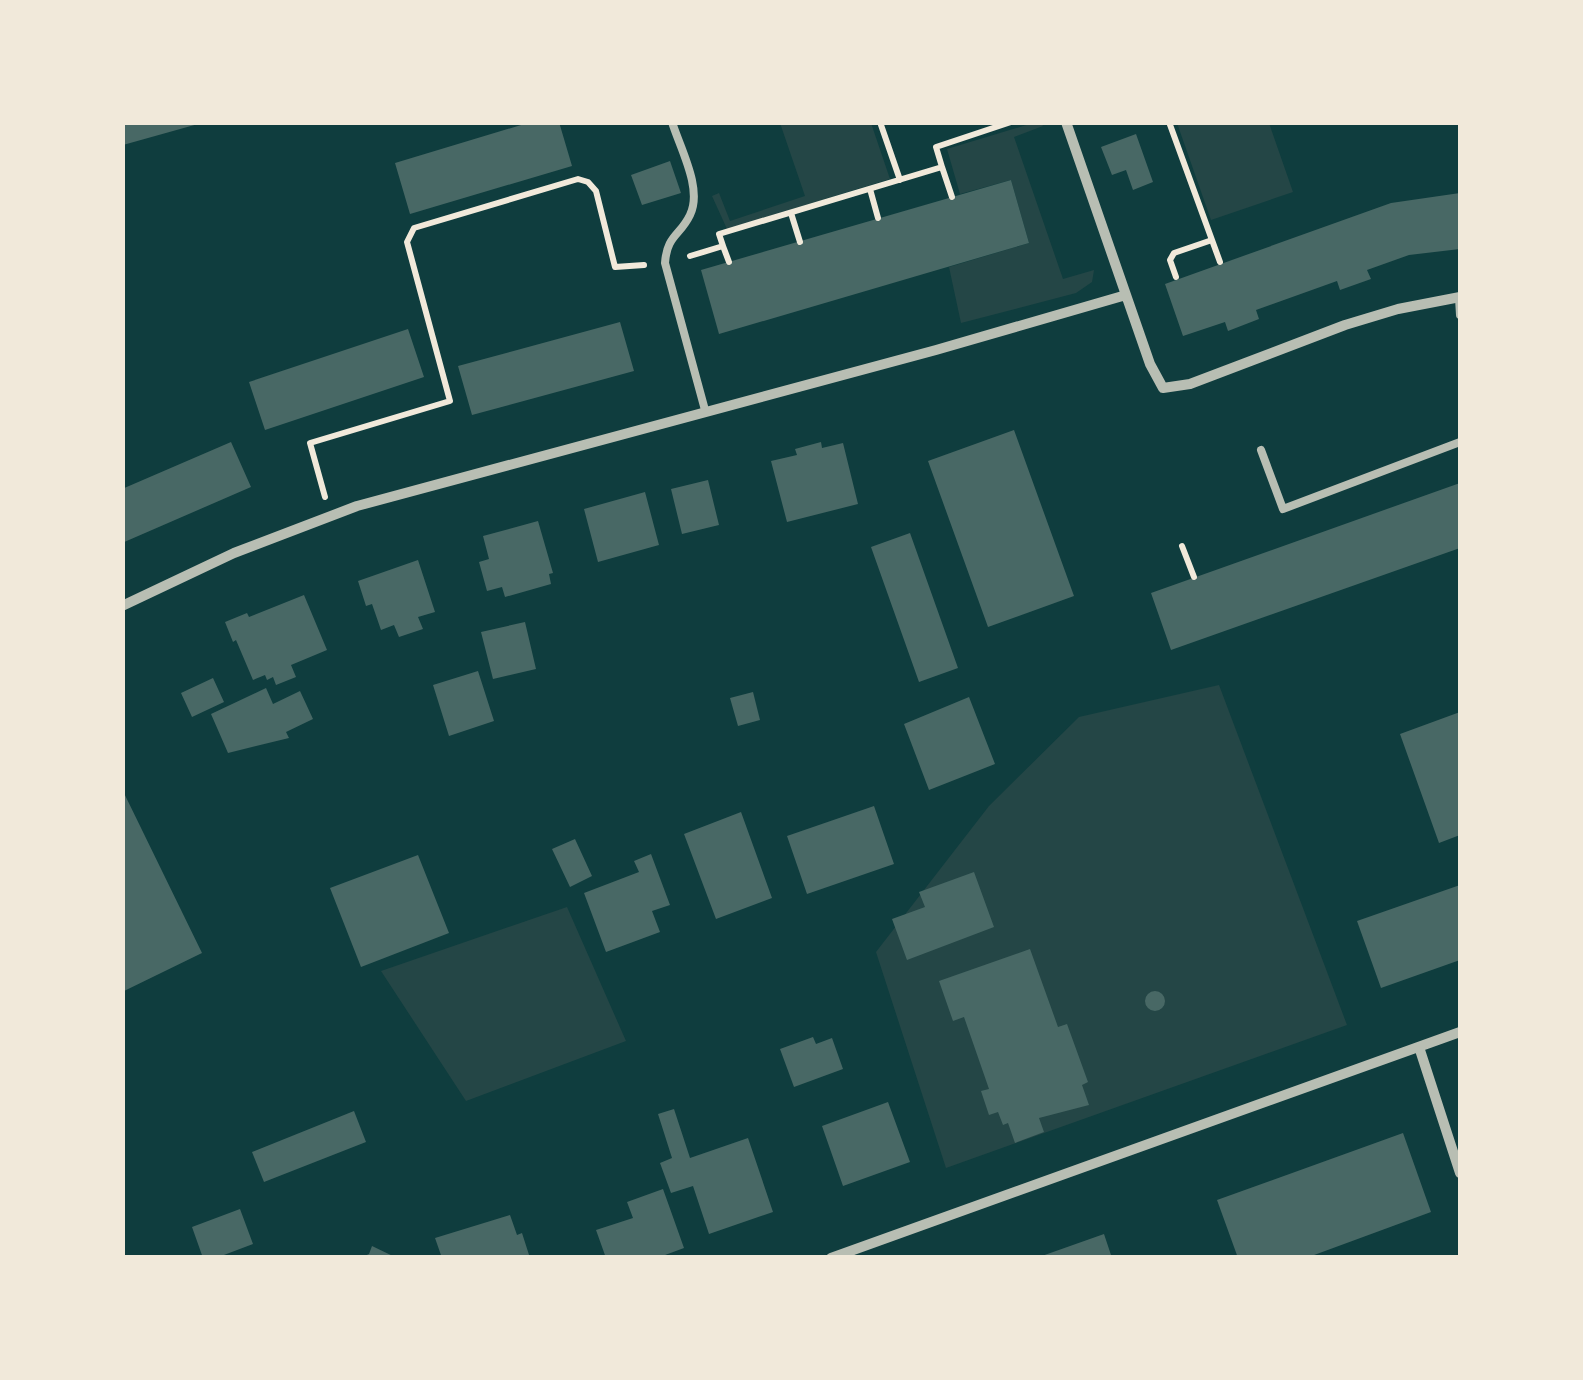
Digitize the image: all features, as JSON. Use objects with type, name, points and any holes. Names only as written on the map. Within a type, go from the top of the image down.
[{"type":"street","points":[[1066,122],[1150,364],[1163,388],[1190,384],[1398,308],[1460,298]]},
{"type":"street","points":[[122,606],[234,553],[330,514],[1126,295]]},
{"type":"street","points":[[831,1258],[1460,1032]]},
{"type":"street","points":[[1418,1048],[1460,1173]]},
{"type":"lane","points":[[672,122],[694,201],[690,217],[666,248],[665,263],[705,410]]},
{"type":"lane","points":[[1460,298],[1460,315]]},
{"type":"lane","points":[[1261,450],[1283,510],[1460,442]]},
{"type":"path","points":[[880,122],[900,180]]},
{"type":"path","points":[[952,197],[936,146],[1011,122]]},
{"type":"path","points":[[1169,122],[1220,262]]},
{"type":"path","points":[[728,262],[719,234],[942,167]]},
{"type":"path","points":[[330,514],[310,443],[450,400],[407,242],[414,228],[578,180],[588,182],[596,192],[615,267],[665,263],[723,246]]},
{"type":"path","points":[[870,189],[878,218]]},
{"type":"path","points":[[791,213],[800,242]]},
{"type":"path","points":[[1176,277],[1170,260],[1174,253],[1212,240]]},
{"type":"path","points":[[1182,546],[1194,577]]},
{"type":"shaded area","points":[[780,123],[871,123],[890,179],[727,229],[712,196],[719,193],[730,221],[805,196]]},
{"type":"shaded area","points":[[1033,123],[1043,126],[1014,137],[1063,279],[1094,270],[1092,282],[1076,293],[961,323],[949,267],[1029,243],[1011,180],[960,194],[947,149]]},
{"type":"shaded area","points":[[1177,123],[1269,123],[1293,192],[1211,220]]},
{"type":"shaded area","points":[[1219,685],[1347,1025],[946,1168],[876,952],[989,806],[1079,717]]},
{"type":"shaded area","points":[[567,907],[626,1041],[466,1101],[381,971]]},
{"type":"building","points":[[122,122],[198,122],[198,124],[123,145]]},
{"type":"building","points":[[531,122],[559,122],[572,166],[410,214],[395,163]]},
{"type":"building","points":[[1136,134],[1153,182],[1133,190],[1126,170],[1112,175],[1101,147]]},
{"type":"building","points":[[670,161],[681,193],[642,205],[631,175]]},
{"type":"building","points":[[1011,180],[1029,243],[719,334],[701,270]]},
{"type":"building","points":[[1460,193],[1460,249],[1409,255],[1367,270],[1371,279],[1340,290],[1337,281],[1256,310],[1259,319],[1228,331],[1225,322],[1183,336],[1165,284],[1391,203]]},
{"type":"building","points":[[620,322],[634,371],[472,415],[458,366]]},
{"type":"building","points":[[408,329],[424,377],[265,430],[249,382]]},
{"type":"building","points":[[1014,430],[1074,596],[988,627],[928,461]]},
{"type":"building","points":[[231,442],[251,487],[122,543],[122,489]]},
{"type":"building","points":[[821,442],[822,448],[843,443],[858,504],[787,522],[771,461],[797,455],[795,449]]},
{"type":"building","points":[[708,480],[719,525],[682,534],[671,489]]},
{"type":"building","points":[[1460,483],[1460,548],[1171,650],[1151,593]]},
{"type":"building","points":[[645,492],[659,545],[598,562],[584,509]]},
{"type":"building","points":[[538,521],[553,573],[549,574],[551,584],[505,597],[502,587],[487,591],[479,562],[489,559],[483,536]]},
{"type":"building","points":[[910,533],[958,668],[919,682],[871,547]]},
{"type":"building","points":[[418,560],[435,612],[418,617],[423,629],[399,637],[394,625],[381,630],[372,604],[366,606],[358,581]]},
{"type":"building","points":[[304,595],[327,650],[291,665],[296,677],[276,685],[273,677],[267,680],[265,675],[253,680],[225,622],[247,613],[249,617]]},
{"type":"building","points":[[525,622],[536,669],[493,679],[481,632]]},
{"type":"building","points":[[478,671],[494,721],[449,736],[433,685]]},
{"type":"building","points":[[213,678],[224,702],[192,717],[181,693]]},
{"type":"building","points":[[266,688],[273,704],[300,691],[313,719],[286,732],[289,738],[228,753],[211,714]]},
{"type":"building","points":[[753,692],[760,720],[738,726],[730,698]]},
{"type":"building","points":[[969,697],[995,764],[929,790],[904,724]]},
{"type":"building","points":[[1460,712],[1460,835],[1439,843],[1400,734]]},
{"type":"building","points":[[122,789],[202,953],[122,992]]},
{"type":"building","points":[[874,806],[894,864],[807,894],[787,836]]},
{"type":"building","points":[[741,812],[772,898],[716,919],[684,834]]},
{"type":"building","points":[[575,839],[592,876],[570,887],[552,849]]},
{"type":"building","points":[[651,854],[670,905],[652,911],[660,932],[606,952],[584,893],[639,872],[634,861]]},
{"type":"building","points":[[418,855],[449,933],[361,967],[330,888]]},
{"type":"building","points":[[974,872],[994,927],[907,960],[892,919],[925,907],[919,892]]},
{"type":"building","points":[[1460,885],[1460,960],[1381,988],[1357,921]]},
{"type":"building","points":[[1030,949],[1058,1027],[1067,1024],[1088,1082],[1082,1085],[1089,1105],[1039,1118],[1044,1132],[1015,1143],[1008,1123],[1003,1125],[998,1112],[989,1115],[981,1091],[989,1089],[964,1017],[953,1021],[939,981]]},
{"type":"building","points":[[1155,991],[1165,1001],[1155,1011],[1145,1001]]},
{"type":"building","points":[[813,1037],[816,1044],[832,1038],[843,1069],[794,1087],[780,1049]]},
{"type":"building","points":[[888,1102],[910,1162],[843,1186],[822,1126]]},
{"type":"building","points":[[674,1109],[690,1158],[748,1138],[773,1212],[709,1234],[693,1186],[671,1193],[660,1163],[672,1158],[658,1114]]},
{"type":"building","points":[[354,1111],[366,1142],[264,1182],[252,1152]]},
{"type":"building","points":[[1403,1133],[1431,1212],[1306,1258],[1238,1258],[1217,1200]]},
{"type":"building","points":[[663,1189],[684,1248],[657,1258],[606,1258],[596,1230],[633,1218],[627,1202]]},
{"type":"building","points":[[240,1209],[253,1244],[216,1258],[203,1258],[192,1227]]},
{"type":"building","points":[[510,1215],[517,1235],[522,1233],[530,1258],[442,1258],[435,1238]]},
{"type":"building","points":[[1104,1234],[1112,1258],[1039,1258],[1039,1257]]},
{"type":"building","points":[[372,1246],[397,1258],[360,1258],[369,1254]]}]
